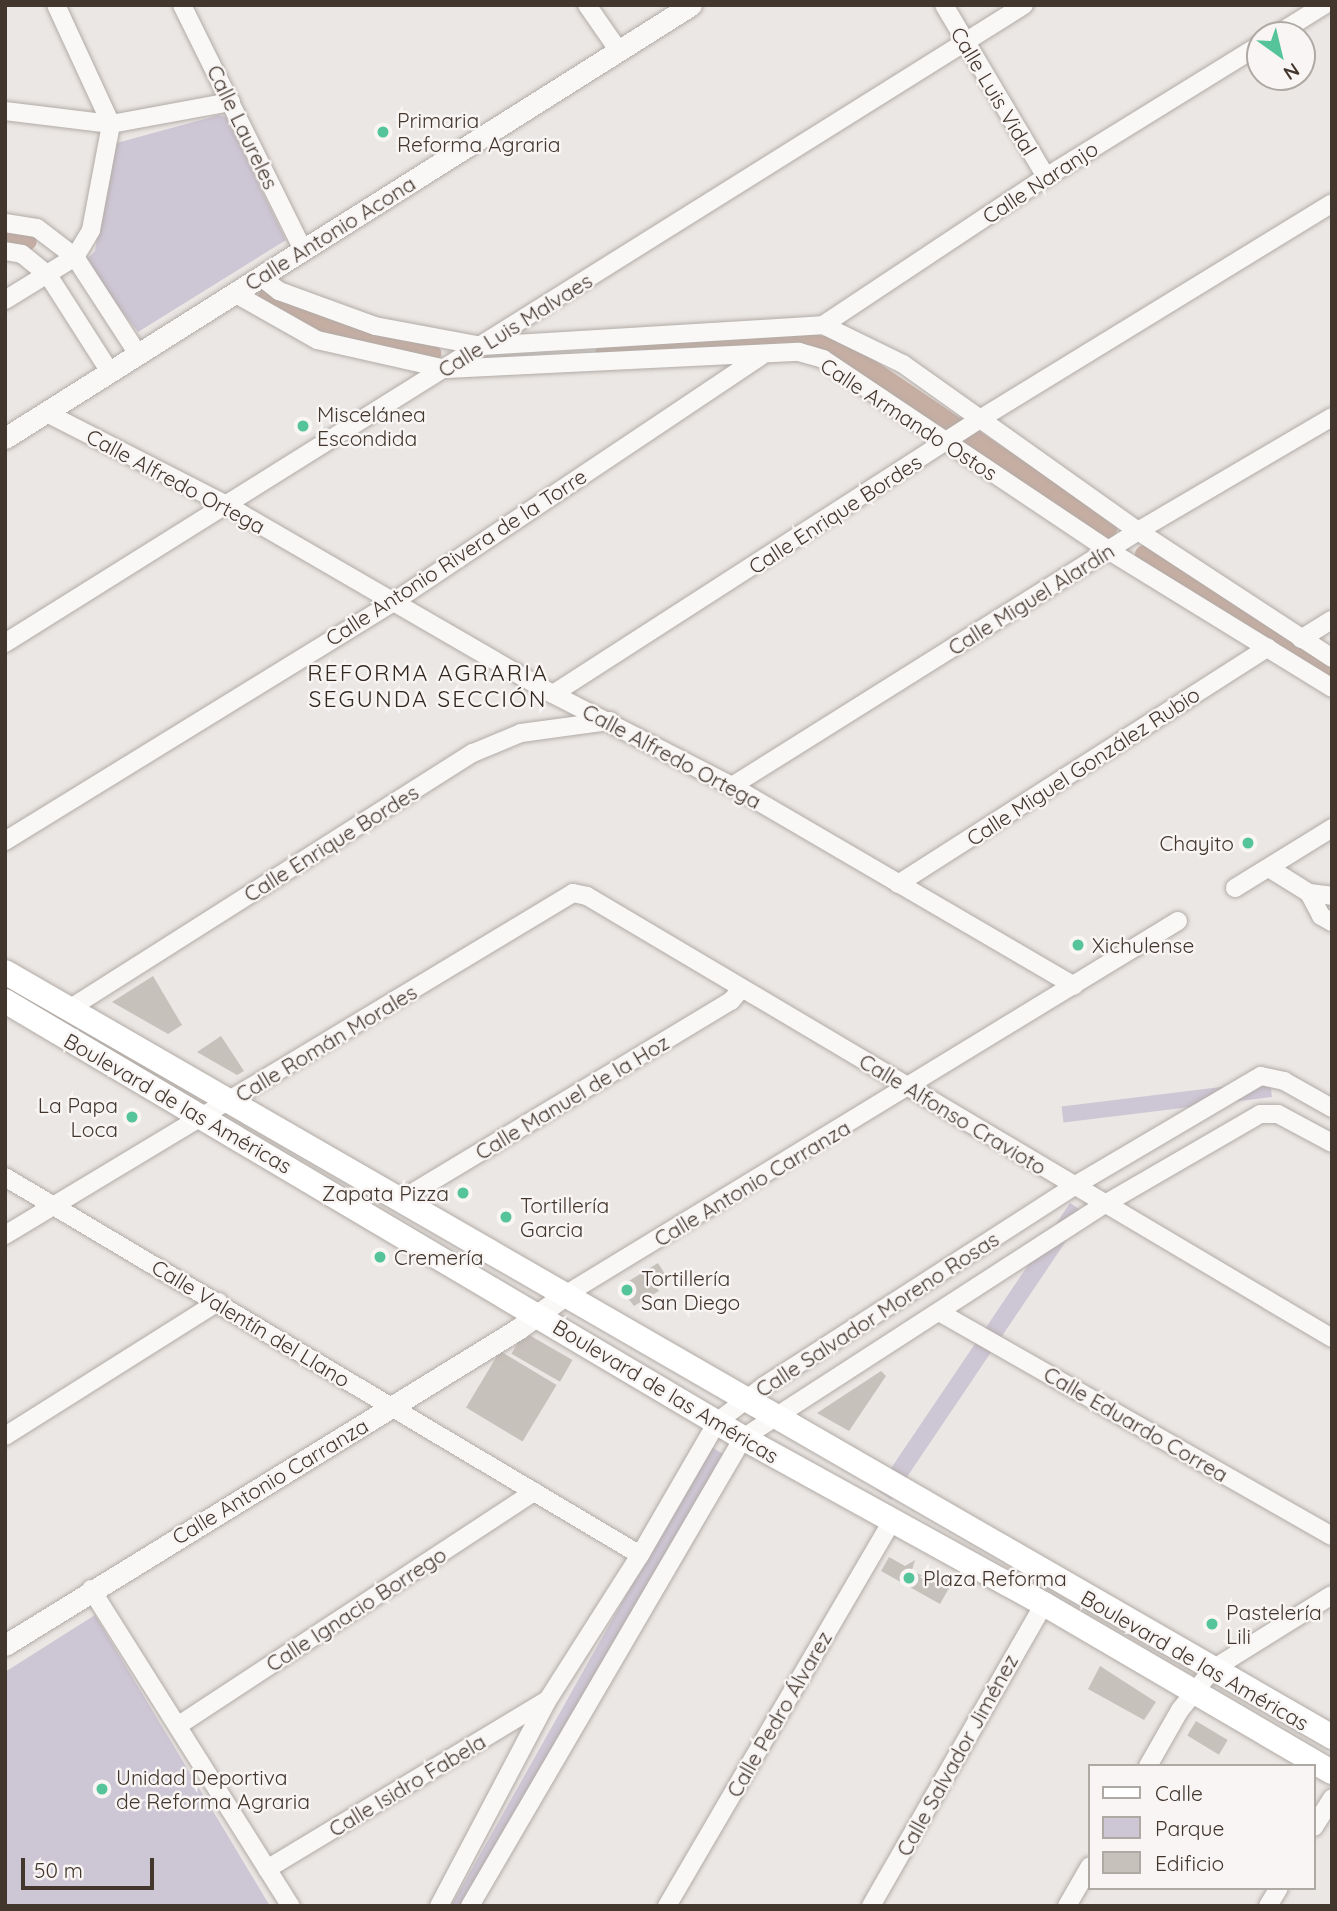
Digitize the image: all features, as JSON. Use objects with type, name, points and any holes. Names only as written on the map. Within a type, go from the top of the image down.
[{"type":"main road","name":"Boulevard de las Américas","points":[[5,972],[565,1295],[743,1401],[1332,1737]]},
{"type":"main road","name":"Boulevard de las Américas","points":[[5,1001],[539,1314],[743,1438],[1044,1604],[1332,1772]]},
{"type":"street","points":[[5,300],[75,257],[91,230],[111,124],[56,5]]},
{"type":"street","name":"Calle Laureles","points":[[182,5],[303,250]]},
{"type":"street","points":[[587,5],[619,51]]},
{"type":"street","name":"Calle Antonio Acona","points":[[5,438],[691,5]]},
{"type":"street","name":"Calle Luis Vidal","points":[[944,5],[1045,177]]},
{"type":"street","name":"Calle Luis Malvaes","points":[[5,643],[223,503],[446,369],[1024,5]]},
{"type":"street","points":[[1298,21],[1324,5]]},
{"type":"street","name":"Calle Naranjo","points":[[823,325],[1045,177],[1246,54]]},
{"type":"street","points":[[5,111],[111,124],[231,102]]},
{"type":"street","name":"Calle Enrique Bordes","points":[[553,694],[980,419],[1332,204]]},
{"type":"street","points":[[5,223],[37,228],[75,257],[138,354]]},
{"type":"street","points":[[5,251],[22,254],[48,275],[110,372]]},
{"type":"street","name":"Calle Armando Ostos","points":[[261,277],[279,291],[375,326],[482,346],[823,325],[903,364],[1138,531],[1332,658]]},
{"type":"street","name":"Calle Armando Ostos","points":[[234,293],[317,340],[446,369],[761,356],[799,352],[823,359],[1108,550],[1332,688]]},
{"type":"street","points":[[550,342],[552,364]]},
{"type":"street","name":"Calle Antonio Rivera de la Torre","points":[[5,842],[395,601],[761,356]]},
{"type":"street","name":"Calle Alfredo Ortega","points":[[45,412],[223,503],[553,694],[732,786],[1074,986]]},
{"type":"street","name":"Calle Miguel Alardín","points":[[732,786],[1138,531],[1332,417]]},
{"type":"street","points":[[1301,639],[1332,620]]},
{"type":"street","name":"Calle Miguel González Rubio","points":[[898,884],[1268,647]]},
{"type":"street","name":"Calle Enrique Bordes","points":[[69,1009],[473,753],[521,733],[610,721]]},
{"type":"street","points":[[1235,888],[1332,828]]},
{"type":"street","points":[[1269,868],[1309,893],[1332,897]]},
{"type":"street","name":"Calle Alfonso Cravioto","points":[[573,893],[587,896],[1332,1338]]},
{"type":"street","name":"Calle Román Morales","points":[[5,1235],[573,893]]},
{"type":"street","points":[[1309,893],[1321,916],[1332,922]]},
{"type":"street","name":"Calle Antonio Carranza","points":[[5,1645],[91,1589],[390,1408],[565,1295],[909,1088],[1178,921]]},
{"type":"street","name":"Calle Manuel de la Hoz","points":[[399,1201],[731,1001],[741,989]]},
{"type":"street","name":"Calle Salvador Moreno Rosas","points":[[439,1906],[547,1701],[640,1555],[717,1422],[743,1401],[1074,1186],[1261,1076],[1271,1075],[1332,1108]]},
{"type":"street","points":[[1291,1120],[1304,1092]]},
{"type":"street","name":"Calle Salvador Moreno Rosas","points":[[470,1906],[743,1438],[771,1417],[1105,1204],[1260,1114],[1269,1112],[1291,1120],[1332,1143]]},
{"type":"street","name":"Calle Valentín del Llano","points":[[5,1177],[640,1555]]},
{"type":"street","points":[[5,1436],[218,1302]]},
{"type":"street","name":"Calle Eduardo Correa","points":[[939,1312],[1332,1536]]},
{"type":"street","name":"Calle Ignacio Borrego","points":[[179,1725],[534,1492]]},
{"type":"street","name":"Calle Pedro Álvarez","points":[[667,1906],[891,1522]]},
{"type":"street","points":[[91,1589],[292,1906]]},
{"type":"street","points":[[1149,1764],[1193,1691],[1213,1669],[1332,1595]]},
{"type":"street","name":"Calle Salvador Jiménez","points":[[871,1906],[1044,1604]]},
{"type":"street","name":"Calle Isidro Fabela","points":[[267,1869],[547,1701]]},
{"type":"street","points":[[1316,1825],[1332,1798]]},
{"type":"street","points":[[1068,1906],[1088,1870]]},
{"type":"street","points":[[1268,1906],[1278,1890]]},
{"type":"green space","points":[[219,115],[226,117],[286,240],[138,332],[84,262],[95,251],[113,144]]},
{"type":"green space","points":[[1270,1081],[1272,1097],[1064,1122],[1062,1107]]},
{"type":"green space","points":[[1070,1203],[1085,1213],[891,1500],[877,1490]]},
{"type":"green space","points":[[710,1446],[723,1454],[460,1906],[451,1906]]},
{"type":"green space","name":"Unidad Deportiva de Reforma Agraria","points":[[95,1615],[270,1906],[5,1906],[5,1672]]},
{"type":"building","points":[[153,976],[182,1025],[168,1034],[112,1002]]},
{"type":"building","points":[[221,1036],[244,1071],[237,1075],[197,1052]]},
{"type":"building","points":[[658,1263],[665,1274],[653,1281],[659,1291],[634,1306],[619,1287]]},
{"type":"building","points":[[524,1332],[572,1360],[560,1382],[512,1354]]},
{"type":"building","points":[[500,1351],[557,1385],[523,1442],[466,1408]]},
{"type":"building","points":[[881,1371],[886,1376],[849,1431],[817,1413]]},
{"type":"building","name":"Plaza Reforma","points":[[889,1557],[905,1566],[915,1560],[912,1570],[935,1583],[940,1574],[953,1581],[940,1604],[881,1571]]},
{"type":"building","points":[[1100,1666],[1156,1702],[1144,1720],[1088,1689]]},
{"type":"building","points":[[1196,1721],[1228,1740],[1219,1755],[1187,1736]]},
{"type":"waterway","points":[[5,237],[27,241]]},
{"type":"waterway","points":[[267,296],[341,331],[431,353]]},
{"type":"waterway","points":[[604,353],[802,341],[823,345],[856,359],[1107,528]]},
{"type":"waterway","points":[[1144,554],[1332,675]]},
{"type":"place","name":"Primaria Reforma Agraria","points":[[383,132]]},
{"type":"place","name":"Miscelánea Escondida","points":[[303,426]]},
{"type":"place","name":"Chayito","points":[[1248,843]]},
{"type":"place","name":"Xichulense","points":[[1078,945]]},
{"type":"place","name":"La Papa Loca","points":[[132,1117]]},
{"type":"place","name":"Zapata Pizza","points":[[463,1193]]},
{"type":"place","name":"Tortillería Garcia","points":[[506,1217]]},
{"type":"place","name":"Cremería","points":[[380,1257]]},
{"type":"place","name":"Tortillería San Diego","points":[[627,1290]]},
{"type":"place","name":"Plaza Reforma","points":[[909,1578]]},
{"type":"place","name":"Pastelería Lili","points":[[1212,1624]]},
{"type":"place","name":"Unidad Deportiva de Reforma Agraria","points":[[102,1789]]},
{"type":"district","name":"REFORMA AGRARIA SEGUNDA SECCIÓN","points":[[428,686]]}]
